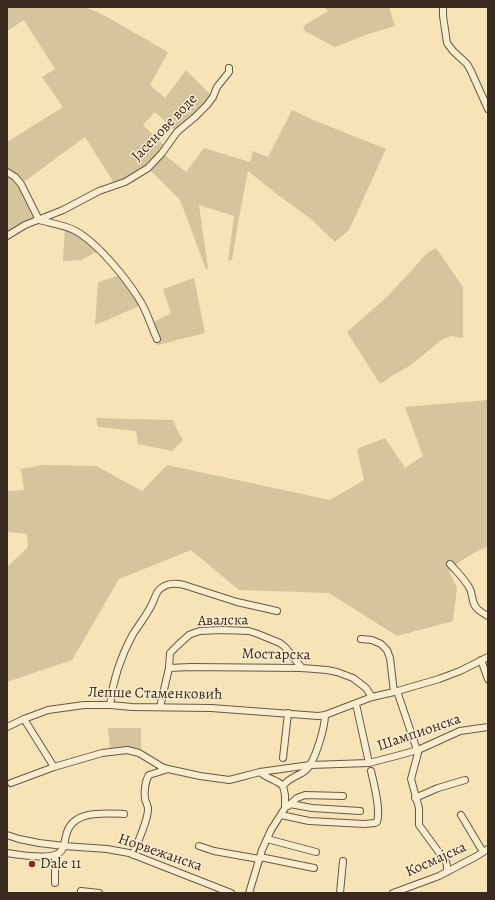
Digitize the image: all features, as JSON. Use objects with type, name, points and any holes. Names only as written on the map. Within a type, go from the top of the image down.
[{"type":"street","points":[[443,7],[447,43],[472,71],[488,109]]},
{"type":"street","name":"Јасенове воде","points":[[7,236],[25,225],[63,210],[99,190],[125,182],[148,168],[178,132],[196,117],[207,105],[213,97],[217,87],[229,72],[229,68]]},
{"type":"street","points":[[7,172],[21,184],[39,220],[65,227],[79,233],[112,262],[139,299],[157,339]]},
{"type":"street","points":[[450,564],[470,588],[476,609],[488,616]]},
{"type":"street","points":[[110,704],[113,685],[123,655],[158,592],[163,587],[169,584],[184,584],[237,602],[277,612]]},
{"type":"street","name":"Авалска","points":[[160,707],[169,668],[170,653],[189,635],[200,631],[249,631],[258,634],[280,643],[302,668]]},
{"type":"street","points":[[361,639],[372,640],[381,644],[387,650],[390,658],[396,692],[418,750],[418,758],[411,779],[418,808],[419,825],[446,862],[448,872]]},
{"type":"street","name":"Лепше Стаменковић","points":[[7,727],[24,718],[48,710],[84,705],[110,704],[132,707],[211,708],[318,716],[325,715],[372,697],[396,692],[439,679],[460,671],[488,656]]},
{"type":"street","points":[[481,660],[488,679]]},
{"type":"street","name":"Мостарска","points":[[169,668],[302,668],[337,672],[353,678],[366,688],[372,697]]},
{"type":"street","points":[[356,704],[369,763]]},
{"type":"street","points":[[283,758],[288,713]]},
{"type":"street","points":[[283,786],[287,781],[299,775],[310,765],[323,731],[325,715]]},
{"type":"street","points":[[24,718],[54,767]]},
{"type":"street","name":"Шампионска","points":[[11,783],[54,767],[102,753],[127,750],[139,753],[158,765],[168,769],[200,776],[229,780],[260,772],[310,765],[369,763],[418,750],[460,731],[488,727]]},
{"type":"street","points":[[133,855],[147,816],[148,807],[145,799],[147,779],[149,775],[168,769]]},
{"type":"street","points":[[281,815],[309,821],[364,824],[375,823],[377,822],[378,817],[371,771]]},
{"type":"street","points":[[260,772],[267,778],[276,781],[283,786],[288,806]]},
{"type":"street","points":[[415,798],[438,788],[465,780]]},
{"type":"street","points":[[249,893],[271,830],[288,806],[297,798],[305,795],[343,796]]},
{"type":"street","points":[[288,806],[360,811]]},
{"type":"street","points":[[7,854],[33,856],[55,855],[60,852],[64,846],[68,828],[73,822],[92,814],[124,814]]},
{"type":"street","points":[[461,815],[485,851]]},
{"type":"street","name":"Норвежанска","points":[[7,835],[32,842],[119,851],[231,893]]},
{"type":"street","points":[[267,839],[316,852]]},
{"type":"street","points":[[199,846],[214,851],[314,868]]},
{"type":"street","name":"Космајска","points":[[393,893],[448,872],[485,851]]},
{"type":"street","points":[[55,855],[55,883]]},
{"type":"street","points":[[340,893],[343,861]]},
{"type":"street","points":[[81,891],[99,893]]},
{"type":"shaded area","points":[[7,7],[85,7],[100,13],[168,52],[150,85],[165,98],[186,70],[213,97],[177,132],[155,112],[143,125],[166,147],[162,153],[186,172],[204,148],[250,162],[253,151],[268,157],[292,110],[386,149],[349,230],[335,242],[311,219],[248,171],[232,260],[228,261],[234,216],[199,205],[208,269],[206,269],[180,200],[148,168],[116,186],[85,137],[21,184],[39,220],[7,236],[7,177],[11,176],[7,172],[7,142],[63,107],[42,77],[55,69],[24,20],[7,31]]},
{"type":"shaded area","points":[[324,7],[389,7],[395,26],[368,34],[335,47],[303,30],[305,25],[328,11]]},
{"type":"shaded area","points":[[65,227],[99,250],[82,260],[63,261]]},
{"type":"shaded area","points":[[436,248],[463,287],[463,338],[450,336],[440,341],[411,365],[380,384],[347,332],[389,295],[427,253]]},
{"type":"shaded area","points":[[121,275],[142,305],[95,325],[98,282]]},
{"type":"shaded area","points":[[194,278],[205,333],[158,345],[150,324],[171,313],[163,289]]},
{"type":"shaded area","points":[[488,400],[488,547],[467,557],[449,571],[457,588],[453,621],[397,636],[329,593],[239,590],[191,550],[119,579],[72,660],[7,682],[7,567],[28,547],[27,534],[7,532],[7,491],[24,490],[21,469],[42,465],[96,466],[142,491],[167,465],[330,500],[364,480],[357,449],[385,438],[405,468],[423,456],[405,407]]},
{"type":"shaded area","points":[[96,418],[173,420],[183,440],[172,451],[138,444],[136,431],[98,427]]},
{"type":"shaded area","points":[[108,728],[141,728],[141,749],[118,747],[110,749]]},
{"type":"place","name":"Dale 11","points":[[32,864]]}]
